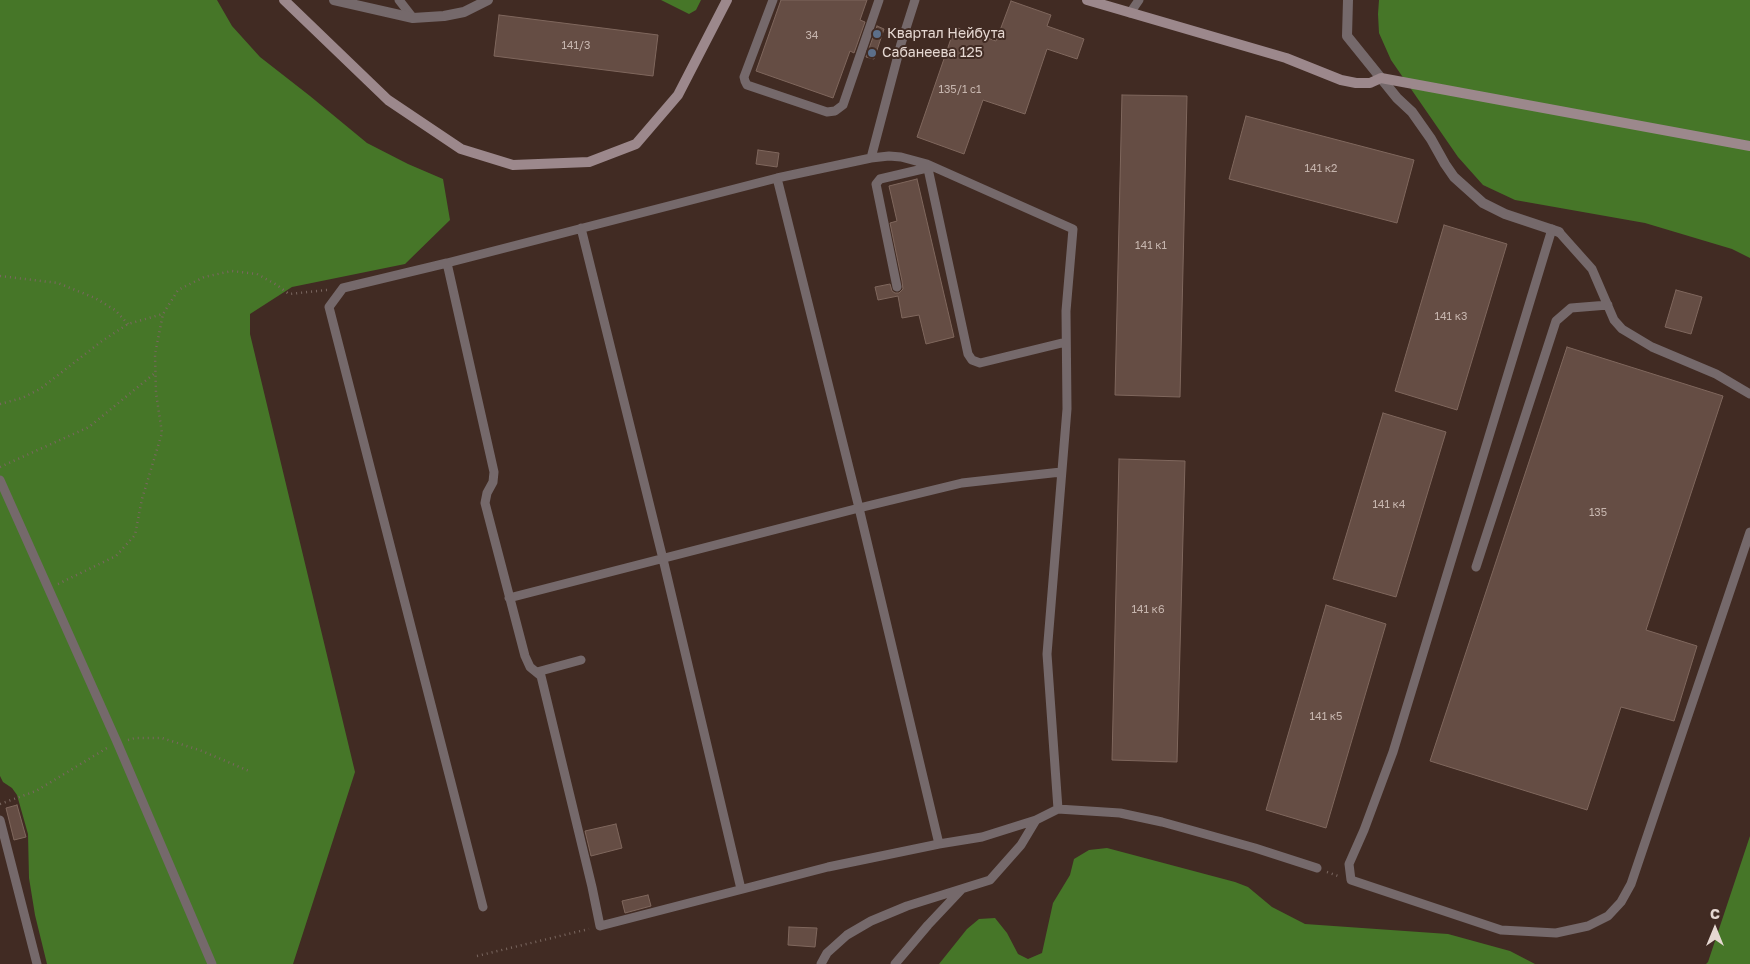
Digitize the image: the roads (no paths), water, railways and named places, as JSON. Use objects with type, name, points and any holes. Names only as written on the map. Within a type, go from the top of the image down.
[{"type":"main road","points":[[284,0],[388,100],[461,149],[513,165],[590,162],[636,144],[678,95],[727,0]]},
{"type":"main road","points":[[1087,0],[1286,58],[1341,80],[1370,83],[1381,78],[1750,146]]},
{"type":"street","points":[[334,0],[413,18],[444,16],[464,12],[488,0]]},
{"type":"street","points":[[1348,0],[1347,36],[1397,98],[1412,112],[1431,139],[1444,164],[1464,187],[1483,202],[1505,214],[1555,231]]},
{"type":"lane","points":[[399,0],[413,18]]},
{"type":"lane","points":[[773,0],[744,81],[747,84],[827,112],[835,111],[843,105],[879,0]]},
{"type":"lane","points":[[870,158],[915,0]]},
{"type":"lane","points":[[1130,13],[1139,0]]},
{"type":"lane","points":[[483,907],[329,308],[343,288],[778,178],[870,158],[901,157],[927,166],[1073,228],[1066,311],[1067,409],[1047,654],[1058,809]]},
{"type":"lane","points":[[897,287],[876,184],[880,179],[927,166]]},
{"type":"lane","points":[[927,166],[968,354],[972,360],[980,364],[1066,342]]},
{"type":"lane","points":[[778,178],[939,844]]},
{"type":"lane","points":[[581,228],[664,559],[742,889]]},
{"type":"lane","points":[[1750,394],[1716,374],[1652,347],[1622,329],[1614,320],[1592,269],[1555,231],[1393,752],[1364,830],[1349,864],[1351,880],[1500,930],[1556,933],[1588,926],[1608,916],[1621,902],[1631,884],[1750,532]]},
{"type":"lane","points":[[446,263],[494,472],[493,482],[487,492],[485,503],[525,656],[530,667],[541,676],[600,926],[828,866],[982,837],[1036,820],[1058,809],[1120,813],[1162,822],[1255,848],[1317,868]]},
{"type":"lane","points":[[1476,567],[1556,321],[1571,308],[1608,305]]},
{"type":"lane","points":[[509,598],[962,483],[1061,472]]},
{"type":"lane","points":[[0,480],[212,964]]},
{"type":"lane","points":[[536,672],[581,660]]},
{"type":"lane","points":[[0,820],[37,964]]},
{"type":"lane","points":[[821,964],[827,953],[847,935],[871,921],[906,906],[990,880],[1021,845],[1036,820]]},
{"type":"lane","points":[[895,964],[963,888]]},
{"type":"place","name":"Квартал Нейбута","points":[[877,34]]},
{"type":"place","name":"Сабанеева 125","points":[[872,53]]}]
